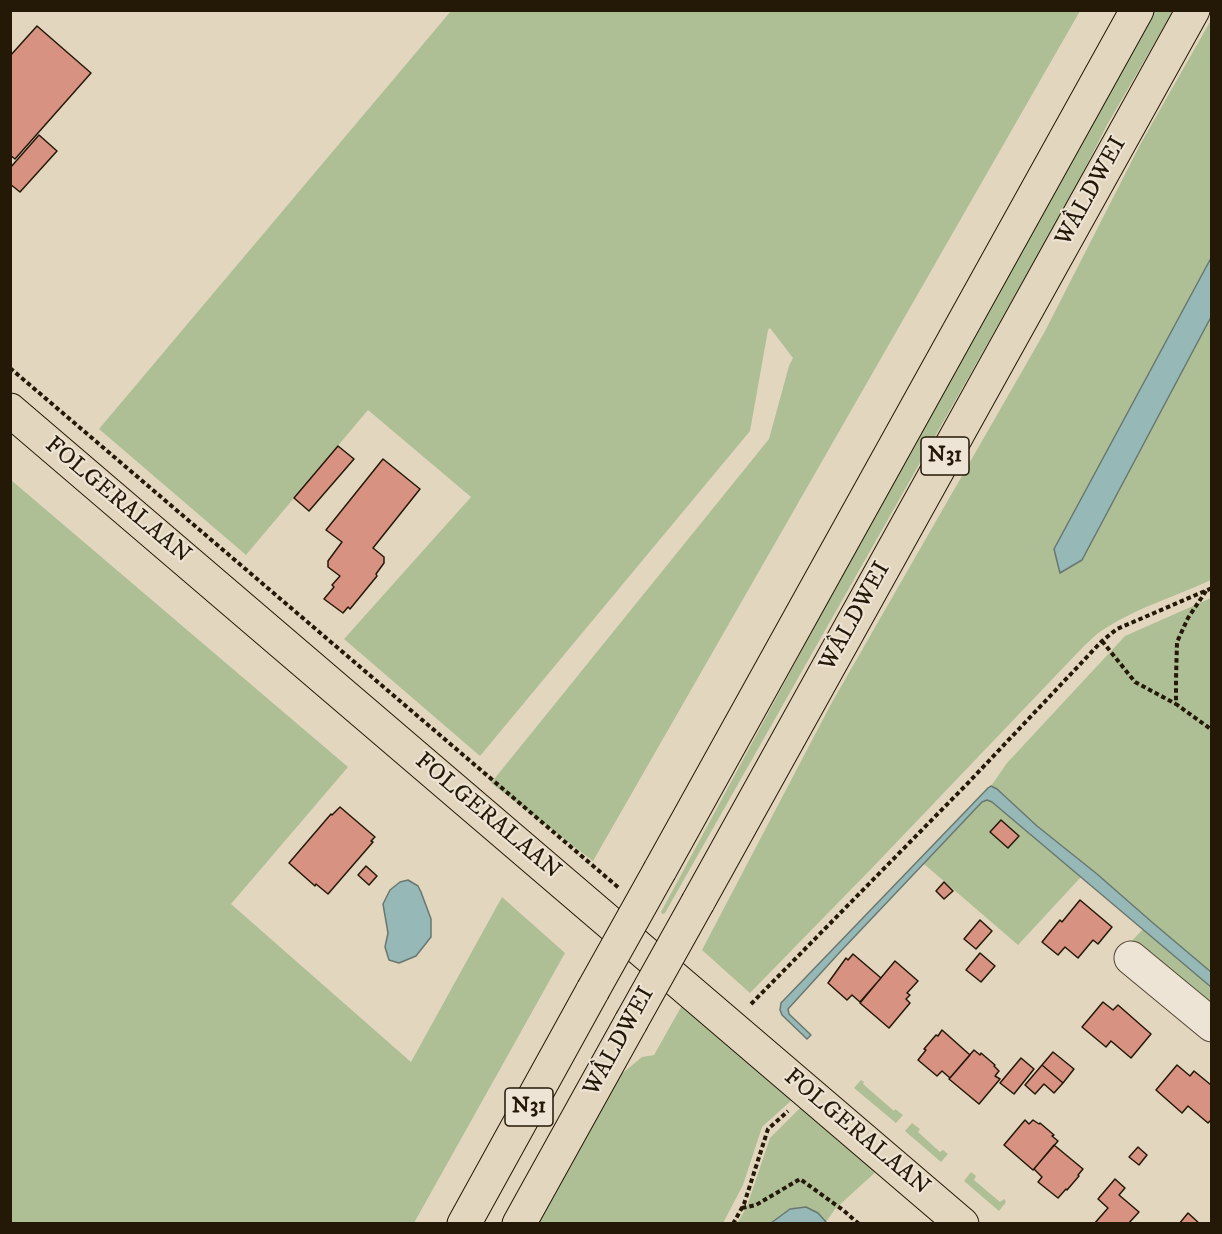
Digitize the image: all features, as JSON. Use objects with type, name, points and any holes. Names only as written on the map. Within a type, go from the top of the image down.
[{"type":"main road","name":"WÂLDWEI","points":[[464,1224],[1137,10]]},
{"type":"main road","name":"WÂLDWEI","points":[[519,1224],[1193,10]]},
{"type":"main road","name":"FOLGERALAAN","points":[[10,410],[962,1224]]},
{"type":"street","points":[[1131,958],[1212,1025]]},
{"type":"path","points":[[10,368],[625,894]]},
{"type":"path","points":[[743,997],[751,1004],[968,783],[1102,641],[1118,629],[1209,589]]},
{"type":"path","points":[[1176,704],[1177,642],[1188,618],[1209,589]]},
{"type":"path","points":[[1102,641],[1136,682],[1176,704],[1212,730]]},
{"type":"path","points":[[733,1224],[742,1208],[768,1129],[806,1091]]},
{"type":"path","points":[[742,1208],[756,1205],[800,1179],[859,1224]]},
{"type":"green space","points":[[451,11],[1080,11],[593,861],[491,783],[769,439],[793,358],[770,328],[750,431],[480,756],[344,639],[471,497],[368,410],[246,555],[99,429]]},
{"type":"green space","points":[[1149,11],[1173,11],[1107,125],[1070,198],[665,913],[662,914],[661,912],[1053,184]]},
{"type":"green space","points":[[1211,20],[1211,580],[1131,614],[1095,636],[750,993],[702,950],[831,704],[1044,333],[1141,143]]},
{"type":"green space","points":[[11,480],[348,767],[231,904],[411,1062],[502,897],[565,953],[414,1223],[11,1223]]},
{"type":"green space","points":[[1211,598],[1211,972],[991,786],[1007,763],[1125,636]]},
{"type":"green space","points":[[987,800],[1081,877],[1018,945],[924,864],[982,802]]},
{"type":"green space","points":[[1143,929],[1211,987],[1211,1014],[1130,943]]},
{"type":"green space","points":[[685,1000],[793,1099],[762,1127],[743,1185],[723,1223],[533,1224],[619,1076],[642,1057],[654,1055]]},
{"type":"green space","points":[[861,1080],[894,1111],[895,1109],[903,1115],[896,1123],[854,1088]]},
{"type":"green space","points":[[804,1104],[879,1169],[835,1209],[826,1222],[818,1213],[790,1209],[771,1223],[737,1224],[747,1206],[770,1138]]},
{"type":"green space","points":[[912,1123],[920,1129],[918,1132],[940,1152],[943,1150],[948,1154],[941,1162],[905,1131]]},
{"type":"green space","points":[[971,1172],[976,1176],[974,1180],[1000,1202],[1004,1199],[1006,1202],[999,1211],[964,1181]]},
{"type":"water","points":[[1211,258],[1211,317],[1082,560],[1060,573],[1054,549]]},
{"type":"water","points":[[991,786],[1211,972],[1211,987],[987,800],[982,802],[788,1009],[789,1014],[811,1035],[807,1039],[782,1015],[781,1003]]},
{"type":"water","points":[[408,880],[418,886],[421,892],[431,919],[431,937],[416,956],[399,963],[389,960],[385,947],[388,933],[383,904],[390,890],[400,882]]},
{"type":"water","points":[[806,1207],[818,1213],[826,1222],[771,1223],[790,1209]]},
{"type":"building","points":[[37,26],[91,73],[15,159],[10,155],[10,56]]},
{"type":"building","points":[[39,135],[57,151],[20,192],[10,184],[10,168]]},
{"type":"building","points":[[338,446],[354,459],[309,511],[294,498]]},
{"type":"building","points":[[383,459],[420,489],[373,548],[384,557],[384,563],[376,574],[377,576],[350,609],[348,607],[343,613],[324,599],[340,576],[328,567],[328,561],[342,542],[326,530]]},
{"type":"building","points":[[340,807],[375,837],[328,894],[316,884],[315,886],[289,863],[331,814]]},
{"type":"building","points":[[1001,820],[1019,836],[1008,848],[990,832]]},
{"type":"building","points":[[366,866],[377,876],[369,885],[358,875]]},
{"type":"building","points":[[944,882],[953,891],[944,899],[936,891]]},
{"type":"building","points":[[1080,900],[1112,927],[1098,944],[1093,940],[1078,958],[1065,947],[1058,955],[1042,942]]},
{"type":"building","points":[[980,920],[992,931],[976,949],[964,939]]},
{"type":"building","points":[[980,953],[995,966],[981,982],[966,970]]},
{"type":"building","points":[[853,954],[881,978],[860,1002],[852,995],[847,1000],[828,983],[846,958],[848,960]]},
{"type":"building","points":[[895,961],[918,981],[907,993],[910,995],[906,999],[910,1003],[889,1028],[860,1003]]},
{"type":"building","points":[[1103,1002],[1113,1010],[1118,1005],[1151,1034],[1131,1058],[1111,1041],[1106,1047],[1082,1027]]},
{"type":"building","points":[[942,1030],[970,1055],[950,1078],[942,1071],[937,1076],[918,1060],[926,1050],[924,1049]]},
{"type":"building","points":[[974,1050],[995,1065],[999,1071],[995,1076],[1000,1079],[979,1104],[949,1079]]},
{"type":"building","points":[[1053,1052],[1074,1069],[1063,1083],[1042,1065]]},
{"type":"building","points":[[1021,1058],[1034,1069],[1014,1094],[1000,1083]]},
{"type":"building","points":[[1042,1065],[1063,1083],[1054,1093],[1044,1084],[1035,1094],[1025,1085]]},
{"type":"building","points":[[1177,1065],[1190,1076],[1194,1071],[1211,1085],[1212,1119],[1208,1123],[1188,1106],[1182,1113],[1156,1090]]},
{"type":"building","points":[[1025,1120],[1029,1124],[1033,1120],[1040,1123],[1058,1141],[1033,1170],[1004,1145]]},
{"type":"building","points":[[1054,1145],[1083,1169],[1058,1198],[1038,1182],[1042,1177],[1034,1169]]},
{"type":"building","points":[[1138,1147],[1147,1155],[1139,1165],[1129,1157]]},
{"type":"building","points":[[1115,1179],[1125,1188],[1119,1195],[1139,1212],[1128,1224],[1094,1224],[1108,1208],[1098,1199]]},
{"type":"building","points":[[1188,1213],[1200,1224],[1179,1224]]}]
